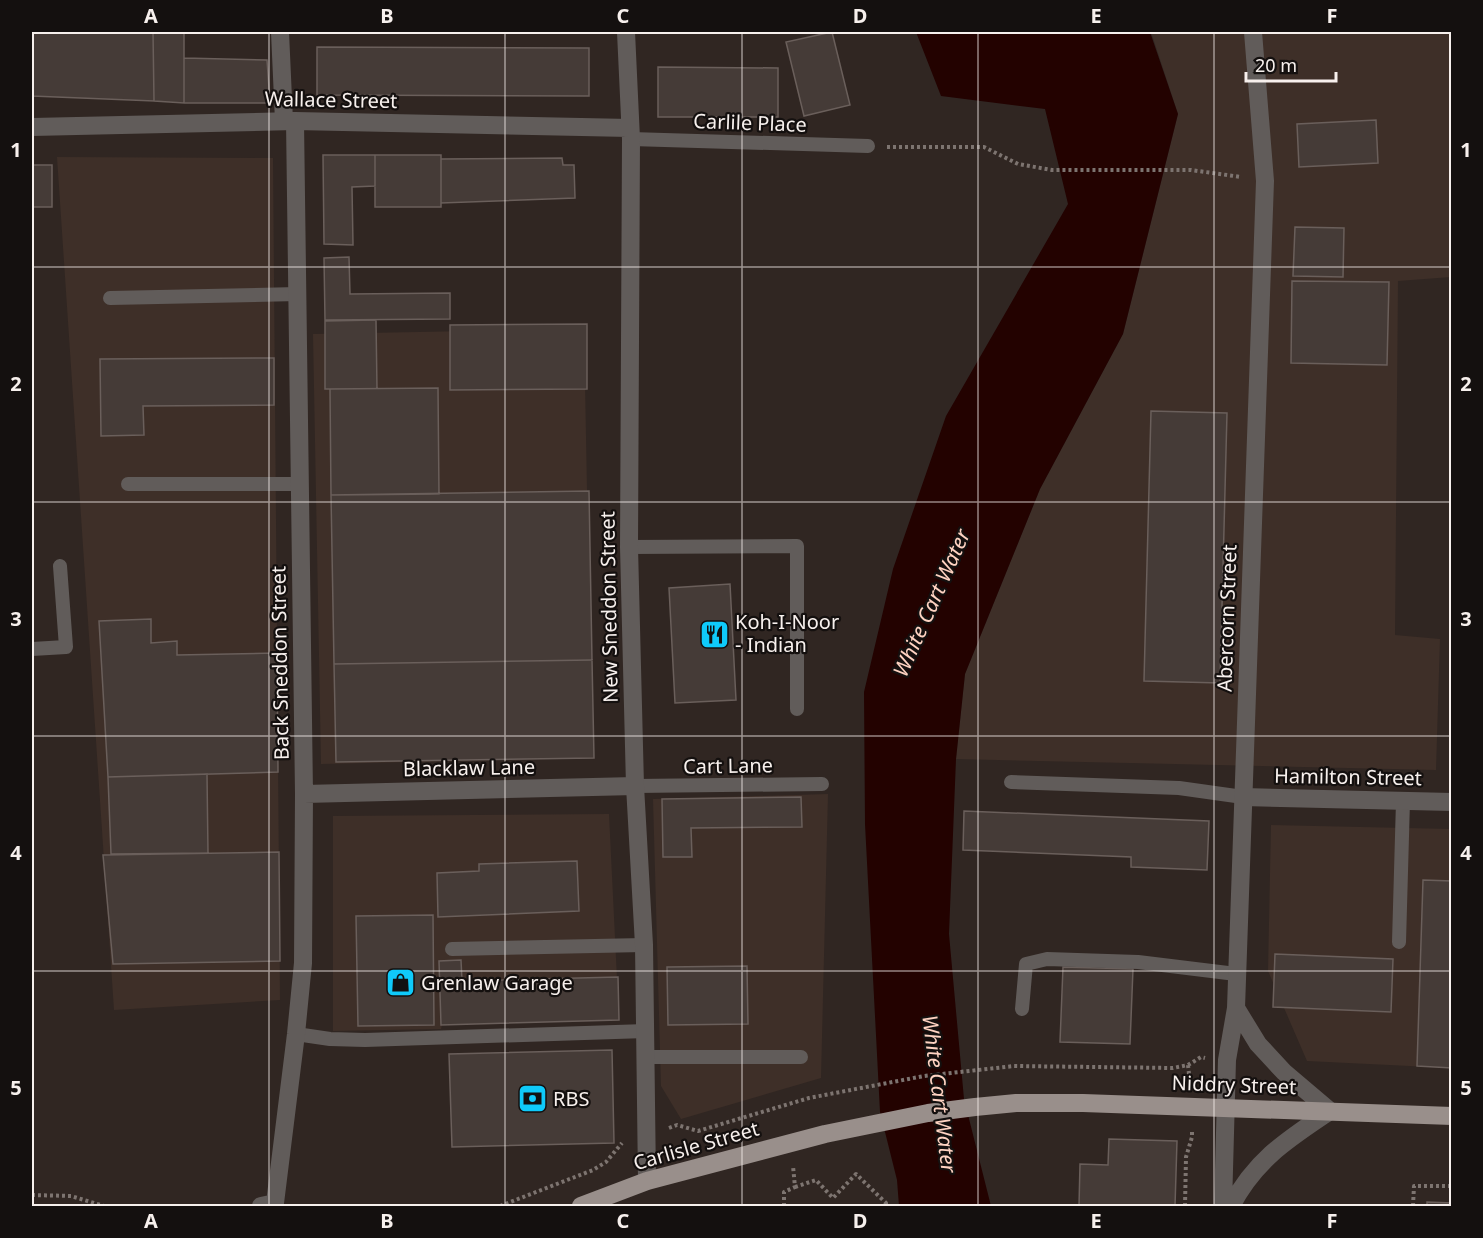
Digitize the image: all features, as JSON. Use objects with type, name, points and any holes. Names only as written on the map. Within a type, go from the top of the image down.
[{"type":"main road","name":"Niddry Street","points":[[825,1134],[928,1113],[1016,1103],[1227,1107],[1452,1116]]},
{"type":"main road","name":"Carlisle Street","points":[[581,1206],[647,1181],[825,1134]]},
{"type":"street","name":"Back Sneddon Street","points":[[268,1205],[296,1034],[303,963],[304,794],[298,294],[289,121],[280,32]]},
{"type":"street","name":"New Sneddon Street","points":[[626,32],[631,134],[629,547],[635,786],[644,945],[647,1181]]},
{"type":"street","name":"Abercorn Street","points":[[1222,1206],[1227,1060],[1236,1008],[1265,181],[1253,32]]},
{"type":"street","name":"Wallace Street","points":[[32,127],[289,121],[631,134]]},
{"type":"street","name":"Blacklaw Lane","points":[[304,794],[635,786]]},
{"type":"street","name":"Hamilton Street","points":[[1243,797],[1452,802]]},
{"type":"street","points":[[1231,1206],[1242,1185],[1261,1161],[1330,1111],[1284,1072],[1258,1044],[1236,1008]]},
{"type":"lane","name":"Carlile Place","points":[[631,134],[868,146]]},
{"type":"lane","points":[[110,298],[298,294]]},
{"type":"lane","points":[[128,484],[301,484]]},
{"type":"lane","points":[[629,547],[796,546],[797,709]]},
{"type":"lane","points":[[32,649],[66,647],[60,566]]},
{"type":"lane","points":[[1011,782],[1179,788],[1243,797]]},
{"type":"lane","name":"Cart Lane","points":[[635,786],[822,784]]},
{"type":"lane","points":[[1399,942],[1403,801]]},
{"type":"lane","points":[[452,949],[644,945]]},
{"type":"lane","points":[[1022,1009],[1026,964],[1047,959],[1138,962],[1236,974]]},
{"type":"lane","points":[[296,1034],[330,1039],[365,1040],[646,1031]]},
{"type":"lane","points":[[646,1057],[801,1057]]},
{"type":"path","points":[[868,146],[984,147],[1018,164],[1052,170],[1191,170],[1265,181]]},
{"type":"path","points":[[500,1206],[593,1170],[606,1162],[620,1144],[677,1125],[698,1131],[809,1098],[924,1076],[1014,1066],[1173,1068],[1188,1065],[1192,1137],[1186,1157],[1185,1206]]},
{"type":"path","points":[[791,1143],[795,1187]]},
{"type":"path","points":[[784,1206],[784,1192],[795,1187],[816,1180],[833,1198],[856,1174],[886,1205]]},
{"type":"path","points":[[1413,1206],[1414,1186],[1452,1186]]},
{"type":"path","points":[[32,1195],[71,1196],[104,1206]]},
{"type":"shaded area","points":[[1151,32],[1451,32],[1451,277],[1398,281],[1395,635],[1440,639],[1436,770],[956,759],[965,674],[1040,489],[1123,334],[1178,114]]},
{"type":"shaded area","points":[[57,157],[273,158],[280,1000],[114,1010]]},
{"type":"shaded area","points":[[584,329],[592,758],[321,764],[313,334]]},
{"type":"shaded area","points":[[828,794],[821,1078],[681,1119],[661,1086],[653,799]]},
{"type":"shaded area","points":[[609,814],[619,1020],[442,1025],[441,1029],[333,1031],[333,816]]},
{"type":"shaded area","points":[[1271,825],[1451,829],[1451,1068],[1307,1061],[1268,971]]},
{"type":"water","name":"White Cart Water","points":[[916,32],[1150,32],[1178,114],[1123,334],[1040,489],[965,674],[956,759],[949,934],[964,1099],[991,1206],[899,1206],[897,1180],[880,1112],[865,824],[864,692],[893,569],[946,416],[1068,204],[1045,109],[941,96]]},
{"type":"building","points":[[32,32],[153,32],[154,101],[32,96]]},
{"type":"building","points":[[153,32],[184,32],[184,103],[154,101]]},
{"type":"building","points":[[832,32],[850,105],[804,116],[786,42]]},
{"type":"building","points":[[317,47],[589,48],[589,96],[317,95]]},
{"type":"building","points":[[184,58],[267,60],[270,103],[184,103]]},
{"type":"building","points":[[658,67],[778,68],[778,117],[658,117]]},
{"type":"building","points":[[1376,120],[1378,163],[1299,167],[1297,124]]},
{"type":"building","points":[[323,155],[375,155],[375,186],[352,187],[353,245],[324,244]]},
{"type":"building","points":[[375,155],[441,155],[441,207],[375,207]]},
{"type":"building","points":[[562,158],[563,165],[574,165],[575,198],[441,203],[441,159]]},
{"type":"building","points":[[32,165],[52,165],[52,207],[32,207]]},
{"type":"building","points":[[1295,227],[1344,228],[1343,277],[1293,276]]},
{"type":"building","points":[[349,257],[350,294],[450,293],[450,319],[325,320],[324,258]]},
{"type":"building","points":[[1292,281],[1389,282],[1387,365],[1291,363]]},
{"type":"building","points":[[376,320],[377,389],[325,389],[325,321]]},
{"type":"building","points":[[587,324],[587,389],[450,390],[450,325]]},
{"type":"building","points":[[274,358],[274,405],[143,406],[144,435],[101,436],[100,359]]},
{"type":"building","points":[[438,388],[439,494],[331,495],[330,389]]},
{"type":"building","points":[[1151,411],[1227,413],[1220,683],[1144,681]]},
{"type":"building","points":[[589,491],[592,660],[334,664],[331,495]]},
{"type":"building","points":[[730,584],[736,700],[675,703],[669,588]]},
{"type":"building","points":[[151,619],[151,643],[177,641],[177,655],[277,653],[278,772],[108,777],[99,621]]},
{"type":"building","points":[[592,660],[594,758],[336,762],[334,664]]},
{"type":"building","points":[[207,774],[208,853],[111,854],[108,777]]},
{"type":"building","points":[[801,797],[802,827],[691,828],[692,857],[663,857],[662,799]]},
{"type":"building","points":[[964,811],[1209,821],[1207,870],[1131,867],[1131,857],[963,850]]},
{"type":"building","points":[[279,852],[280,961],[113,964],[103,855]]},
{"type":"building","points":[[577,861],[579,911],[438,917],[437,873],[479,871],[479,864]]},
{"type":"building","points":[[1423,880],[1452,881],[1452,1068],[1417,1066]]},
{"type":"building","points":[[433,915],[434,1025],[358,1026],[356,916]]},
{"type":"building","points":[[1275,954],[1393,959],[1391,1012],[1273,1007]]},
{"type":"building","points":[[461,960],[462,981],[618,977],[619,1020],[441,1025],[439,961]]},
{"type":"building","points":[[747,966],[748,1024],[668,1025],[667,967]]},
{"type":"building","points":[[1063,967],[1133,969],[1130,1044],[1060,1042]]},
{"type":"building","name":"RBS","points":[[612,1050],[614,1143],[452,1147],[449,1054]]},
{"type":"building","points":[[1109,1139],[1177,1141],[1175,1206],[1079,1206],[1080,1164],[1108,1165]]},
{"type":"building","points":[[1427,1202],[1452,1203],[1452,1206],[1427,1206]]},
{"type":"place","name":"Koh-I-Noor - Indian","points":[[714,634]]},
{"type":"place","name":"Grenlaw Garage","points":[[400,983]]},
{"type":"place","name":"RBS","points":[[532,1099]]}]
